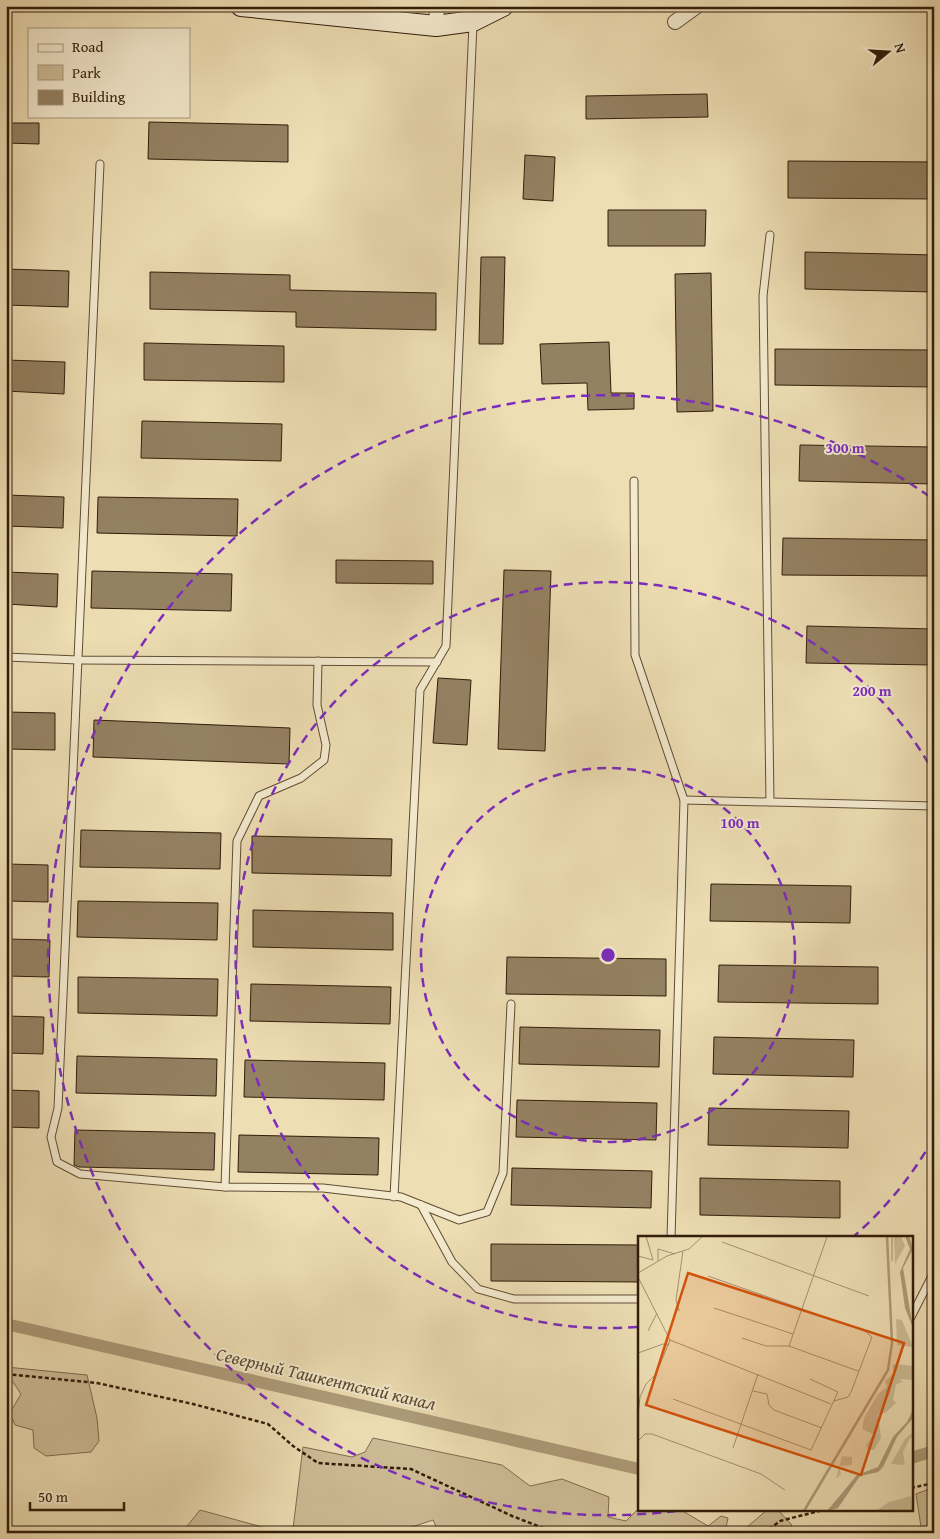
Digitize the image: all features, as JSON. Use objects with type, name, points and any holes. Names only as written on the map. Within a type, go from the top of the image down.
[{"type":"street","points":[[241,6],[436,26],[473,21],[503,6]]},
{"type":"street","points":[[436,26],[437,6]]},
{"type":"street","points":[[675,22],[697,6]]},
{"type":"lane","points":[[394,1196],[420,690],[446,646],[473,21]]},
{"type":"lane","points":[[100,164],[58,1108],[51,1137],[57,1162],[80,1174],[225,1187],[324,1188],[401,1197],[459,1220],[487,1212],[503,1173],[511,1004]]},
{"type":"lane","points":[[770,235],[763,296],[770,802]]},
{"type":"lane","points":[[634,481],[635,655],[684,800],[671,1236]]},
{"type":"lane","points":[[6,657],[78,660],[436,662]]},
{"type":"lane","points":[[225,1187],[237,841],[259,796],[301,778],[324,760],[326,744],[317,706],[318,661]]},
{"type":"lane","points":[[684,800],[934,806]]},
{"type":"lane","points":[[421,1205],[452,1262],[478,1289],[514,1299],[638,1299]]},
{"type":"lane","points":[[912,1315],[934,1272]]},
{"type":"path","points":[[6,1374],[97,1383],[193,1404],[268,1424],[293,1446],[318,1463],[411,1469],[512,1516],[556,1533]]},
{"type":"path","points":[[912,1488],[934,1482]]},
{"type":"path","points":[[764,1533],[780,1521],[815,1512]]},
{"type":"green space","points":[[6,1367],[87,1375],[97,1418],[99,1441],[91,1452],[46,1456],[34,1448],[33,1430],[15,1425],[10,1413],[21,1394],[11,1379],[6,1380]]},
{"type":"green space","points":[[373,1438],[502,1465],[530,1486],[562,1479],[609,1497],[608,1517],[626,1521],[638,1509],[638,1512],[684,1512],[708,1526],[721,1516],[728,1518],[725,1533],[439,1533],[433,1520],[412,1527],[403,1533],[184,1533],[183,1531],[200,1510],[277,1531],[293,1529],[303,1447],[352,1457],[365,1452]]},
{"type":"green space","points":[[934,1487],[934,1533],[922,1533],[916,1494]]},
{"type":"green space","points":[[765,1512],[780,1512],[791,1524],[793,1533],[740,1533]]},
{"type":"building","points":[[707,94],[708,117],[586,119],[586,96]]},
{"type":"building","points":[[149,122],[288,125],[288,162],[148,159]]},
{"type":"building","points":[[6,123],[39,123],[39,144],[6,143]]},
{"type":"building","points":[[525,155],[555,157],[553,201],[523,199]]},
{"type":"building","points":[[788,161],[934,162],[934,199],[788,198]]},
{"type":"building","points":[[608,210],[706,210],[705,246],[608,246]]},
{"type":"building","points":[[805,252],[934,255],[934,292],[805,289]]},
{"type":"building","points":[[481,257],[505,257],[503,344],[479,344]]},
{"type":"building","points":[[6,269],[69,271],[68,307],[6,305]]},
{"type":"building","points":[[150,272],[290,275],[290,290],[436,293],[436,330],[296,327],[296,312],[150,309]]},
{"type":"building","points":[[711,273],[713,411],[677,412],[675,274]]},
{"type":"building","points":[[609,342],[611,393],[634,393],[634,409],[588,410],[587,383],[542,384],[540,344]]},
{"type":"building","points":[[144,343],[284,346],[284,382],[144,380]]},
{"type":"building","points":[[775,349],[934,350],[934,387],[775,385]]},
{"type":"building","points":[[6,360],[65,362],[64,394],[6,391]]},
{"type":"building","points":[[142,421],[282,424],[281,461],[141,458]]},
{"type":"building","points":[[800,445],[934,447],[934,484],[799,481]]},
{"type":"building","points":[[6,495],[64,497],[63,528],[6,526]]},
{"type":"building","points":[[98,497],[238,499],[237,536],[97,533]]},
{"type":"building","points":[[783,538],[934,540],[934,576],[782,575]]},
{"type":"building","points":[[336,560],[433,561],[433,584],[336,583]]},
{"type":"building","points":[[504,570],[551,571],[545,751],[498,749]]},
{"type":"building","points":[[92,571],[232,574],[231,611],[91,608]]},
{"type":"building","points":[[6,572],[58,574],[57,607],[6,604]]},
{"type":"building","points":[[807,626],[934,629],[934,665],[806,663]]},
{"type":"building","points":[[438,678],[471,680],[467,745],[433,743]]},
{"type":"building","points":[[6,712],[55,713],[55,750],[6,749]]},
{"type":"building","points":[[94,720],[290,728],[289,764],[93,757]]},
{"type":"building","points":[[81,830],[221,833],[220,869],[80,867]]},
{"type":"building","points":[[252,836],[392,839],[391,876],[252,873]]},
{"type":"building","points":[[6,864],[48,865],[48,902],[6,901]]},
{"type":"building","points":[[711,884],[851,886],[850,923],[710,921]]},
{"type":"building","points":[[78,901],[218,903],[217,940],[77,937]]},
{"type":"building","points":[[253,910],[393,913],[393,950],[253,947]]},
{"type":"building","points":[[6,939],[50,940],[49,977],[6,976]]},
{"type":"building","points":[[507,957],[666,959],[666,996],[506,994]]},
{"type":"building","points":[[719,965],[878,967],[878,1004],[718,1002]]},
{"type":"building","points":[[78,977],[218,979],[217,1016],[78,1013]]},
{"type":"building","points":[[251,984],[391,987],[390,1024],[250,1021]]},
{"type":"building","points":[[6,1016],[44,1017],[43,1054],[6,1053]]},
{"type":"building","points":[[520,1027],[660,1030],[659,1067],[519,1064]]},
{"type":"building","points":[[714,1037],[854,1040],[853,1077],[713,1074]]},
{"type":"building","points":[[77,1056],[217,1059],[216,1096],[76,1093]]},
{"type":"building","points":[[245,1060],[385,1063],[384,1100],[244,1097]]},
{"type":"building","points":[[6,1090],[39,1091],[39,1128],[6,1127]]},
{"type":"building","points":[[517,1100],[657,1103],[656,1140],[516,1137]]},
{"type":"building","points":[[709,1108],[849,1111],[848,1148],[708,1145]]},
{"type":"building","points":[[75,1130],[215,1133],[214,1170],[79,1167],[74,1165]]},
{"type":"building","points":[[239,1135],[379,1138],[378,1175],[238,1172]]},
{"type":"building","points":[[512,1168],[652,1171],[651,1208],[511,1205]]},
{"type":"building","points":[[700,1178],[840,1181],[840,1218],[700,1215]]},
{"type":"building","points":[[491,1244],[638,1245],[638,1282],[491,1281]]},
{"type":"waterway","name":"Северный Ташкентский канал","points":[[6,1324],[638,1469]]},
{"type":"waterway","name":"Северный Ташкентский канал","points":[[912,1458],[934,1451]]}]
